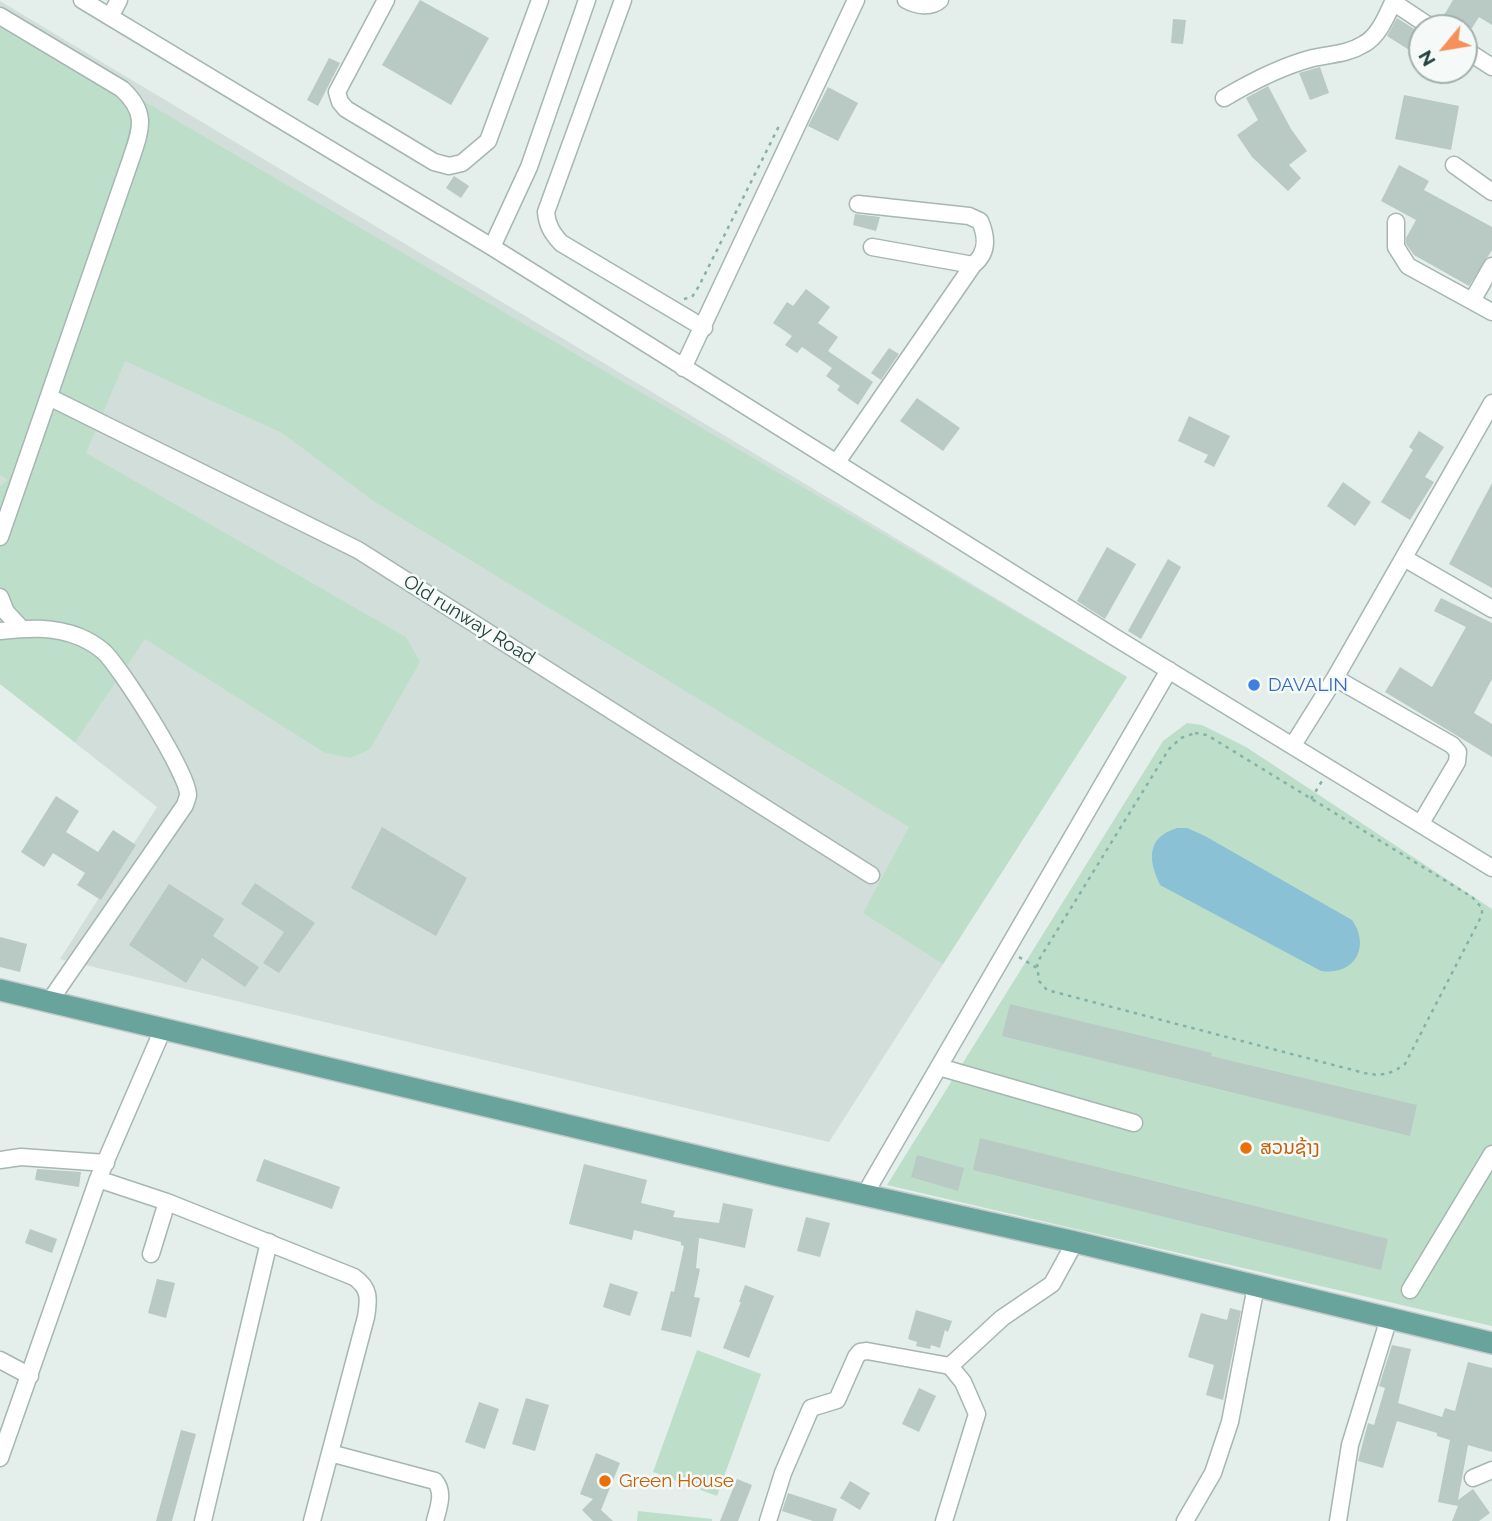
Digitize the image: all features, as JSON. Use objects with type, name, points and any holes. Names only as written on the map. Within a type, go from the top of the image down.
[{"type":"main road","points":[[0,990],[788,1178],[1075,1242],[1492,1343]]},
{"type":"street","points":[[82,0],[492,247],[1169,670],[1492,868]]},
{"type":"street","points":[[110,17],[119,0]]},
{"type":"street","points":[[386,0],[337,92],[340,102],[346,109],[434,162],[449,166],[462,163],[488,141],[540,0]]},
{"type":"street","points":[[492,247],[529,167],[587,0]]},
{"type":"street","points":[[623,0],[546,212],[547,222],[552,234],[561,243],[704,328]]},
{"type":"street","points":[[683,368],[856,0]]},
{"type":"street","points":[[906,0],[913,4],[929,6],[940,0]]},
{"type":"street","points":[[1224,98],[1255,80],[1311,59],[1346,53],[1367,43],[1380,28],[1394,1],[1413,14]]},
{"type":"street","points":[[0,16],[122,89],[130,96],[140,115],[138,139],[0,537]]},
{"type":"street","points":[[1454,164],[1492,192]]},
{"type":"street","points":[[837,462],[984,253],[984,231],[980,221],[969,216],[858,204]]},
{"type":"street","points":[[1396,222],[1396,247],[1408,266],[1492,312]]},
{"type":"street","points":[[872,247],[973,265]]},
{"type":"street","points":[[1472,301],[1492,266]]},
{"type":"street","name":"Old runway Road","points":[[48,397],[358,550],[872,875]]},
{"type":"street","points":[[1293,744],[1335,678],[1492,403]]},
{"type":"street","points":[[1404,558],[1492,609]]},
{"type":"street","points":[[0,597],[6,612],[21,628]]},
{"type":"street","points":[[0,631],[52,628],[82,637],[104,652],[136,694],[183,777],[188,796],[49,1002]]},
{"type":"street","points":[[865,1194],[1169,670]]},
{"type":"street","points":[[1335,678],[1452,745],[1458,752],[1457,762],[1421,823]]},
{"type":"street","points":[[0,1458],[98,1179],[163,1029]]},
{"type":"street","points":[[939,1067],[1134,1123]]},
{"type":"street","points":[[1410,1290],[1492,1154]]},
{"type":"street","points":[[0,1160],[20,1157],[106,1163]]},
{"type":"street","points":[[98,1179],[167,1202],[269,1242],[354,1277],[367,1289],[369,1298],[366,1317],[312,1521]]},
{"type":"street","points":[[151,1254],[167,1202]]},
{"type":"street","points":[[203,1521],[269,1242]]},
{"type":"street","points":[[950,1366],[1002,1318],[1052,1284],[1075,1242]]},
{"type":"street","points":[[1185,1521],[1213,1473],[1230,1422],[1256,1286]]},
{"type":"street","points":[[1338,1521],[1350,1445],[1389,1318]]},
{"type":"street","points":[[768,1521],[783,1472],[811,1408],[838,1400],[856,1357],[860,1352],[867,1351],[950,1366],[964,1382],[977,1415],[944,1521]]},
{"type":"street","points":[[0,1360],[30,1376]]},
{"type":"street","points":[[330,1453],[435,1481],[441,1494],[435,1521]]},
{"type":"street","points":[[1473,1478],[1492,1471]]},
{"type":"path","points":[[681,300],[692,297],[699,286],[779,126]]},
{"type":"path","points":[[1195,733],[1206,735],[1472,897],[1482,908],[1482,915],[1405,1064],[1397,1070],[1376,1076],[1046,990],[1039,981],[1037,968],[1037,963],[1169,749],[1181,738],[1195,733]]},
{"type":"path","points":[[1311,799],[1330,767]]},
{"type":"path","points":[[1007,950],[1037,968]]},
{"type":"shaded area","points":[[0,1],[1127,677],[829,1142],[60,959],[157,807],[0,684]]},
{"type":"green space","points":[[0,17],[1127,677],[943,964],[863,913],[909,827],[375,502],[282,433],[125,361],[86,453],[406,637],[420,662],[370,749],[351,758],[325,753],[145,639],[75,742],[0,684],[0,486],[8,480],[0,475]]},
{"type":"green space","points":[[1187,723],[1202,725],[1246,747],[1492,909],[1492,1326],[887,1185],[1163,741]]},
{"type":"green space","points":[[697,1350],[761,1374],[717,1496],[653,1472]]},
{"type":"green space","points":[[638,1511],[712,1519],[712,1521],[637,1521]]},
{"type":"water","points":[[1177,828],[1187,828],[1205,836],[1352,920],[1360,940],[1356,958],[1342,969],[1321,971],[1160,885],[1153,867],[1152,851],[1160,838]]},
{"type":"building","points":[[420,0],[489,38],[451,105],[382,65]]},
{"type":"building","points":[[1453,0],[1492,0],[1492,25],[1478,19],[1478,14],[1445,14]]},
{"type":"building","points":[[1397,18],[1408,25],[1408,49],[1387,36]]},
{"type":"building","points":[[1173,19],[1186,20],[1183,44],[1171,43]]},
{"type":"building","points":[[329,58],[340,63],[318,106],[307,100]]},
{"type":"building","points":[[1320,67],[1329,93],[1310,100],[1299,73]]},
{"type":"building","points":[[1268,86],[1291,129],[1307,151],[1289,165],[1301,178],[1288,191],[1252,157],[1237,135],[1258,120],[1246,98]]},
{"type":"building","points":[[828,87],[858,103],[838,141],[808,126]]},
{"type":"building","points":[[1404,95],[1459,106],[1451,150],[1395,139]]},
{"type":"building","points":[[1399,165],[1429,181],[1424,190],[1492,227],[1492,250],[1469,286],[1414,255],[1406,244],[1406,238],[1416,220],[1381,201]]},
{"type":"building","points":[[454,176],[469,186],[461,198],[446,188]]},
{"type":"building","points":[[855,214],[880,217],[876,231],[853,225]]},
{"type":"building","points":[[806,289],[830,307],[818,323],[838,337],[828,351],[873,382],[858,405],[837,390],[840,386],[826,376],[832,368],[802,347],[797,353],[785,345],[792,336],[773,323],[787,302],[793,306]]},
{"type":"building","points":[[889,348],[899,354],[881,380],[871,373]]},
{"type":"building","points":[[917,398],[960,428],[943,451],[900,421]]},
{"type":"building","points":[[1189,416],[1230,436],[1214,467],[1204,462],[1208,455],[1178,441]]},
{"type":"building","points":[[1419,431],[1444,447],[1425,477],[1434,482],[1410,520],[1381,502],[1413,450],[1409,447]]},
{"type":"building","points":[[1343,482],[1371,502],[1355,526],[1327,506]]},
{"type":"building","points":[[1492,483],[1492,588],[1449,564]]},
{"type":"building","points":[[1107,547],[1136,564],[1105,619],[1077,601]]},
{"type":"building","points":[[1168,559],[1181,567],[1141,639],[1128,631]]},
{"type":"building","points":[[1441,598],[1492,623],[1492,679],[1474,713],[1492,724],[1492,757],[1385,692],[1400,667],[1432,687],[1466,627],[1434,611]]},
{"type":"building","points":[[56,796],[79,811],[66,832],[98,852],[113,830],[136,845],[101,900],[77,885],[85,873],[53,853],[44,867],[21,852]]},
{"type":"building","points":[[382,827],[467,878],[436,936],[351,888]]},
{"type":"building","points":[[255,883],[315,923],[279,973],[263,963],[284,932],[241,904]]},
{"type":"building","points":[[169,884],[224,919],[213,936],[259,967],[245,987],[202,958],[186,983],[129,945]]},
{"type":"building","points":[[0,937],[27,944],[20,972],[0,967]]},
{"type":"building","points":[[1010,1004],[1417,1105],[1410,1136],[1002,1036]]},
{"type":"building","points":[[980,1138],[1388,1239],[1381,1270],[973,1170]]},
{"type":"building","points":[[917,1155],[964,1168],[958,1191],[911,1177]]},
{"type":"building","points":[[264,1159],[340,1187],[332,1209],[256,1181]]},
{"type":"building","points":[[584,1164],[647,1180],[641,1203],[675,1211],[673,1217],[719,1223],[723,1203],[753,1209],[745,1248],[699,1238],[696,1268],[700,1269],[694,1297],[700,1298],[691,1337],[661,1330],[671,1291],[674,1292],[684,1246],[681,1242],[634,1230],[632,1240],[569,1224]]},
{"type":"building","points":[[37,1169],[81,1172],[79,1187],[35,1180]]},
{"type":"building","points":[[806,1217],[830,1223],[820,1257],[797,1251]]},
{"type":"building","points":[[30,1229],[57,1239],[52,1253],[25,1243]]},
{"type":"building","points":[[157,1279],[175,1283],[166,1318],[148,1313]]},
{"type":"building","points":[[610,1283],[638,1292],[630,1316],[603,1307]]},
{"type":"building","points":[[745,1285],[774,1296],[749,1358],[723,1348]]},
{"type":"building","points":[[1230,1308],[1241,1311],[1223,1400],[1206,1395],[1214,1365],[1188,1357],[1201,1313],[1227,1320]]},
{"type":"building","points":[[916,1310],[952,1321],[948,1332],[945,1330],[940,1348],[931,1345],[930,1349],[916,1346],[917,1342],[908,1339]]},
{"type":"building","points":[[1392,1345],[1411,1349],[1398,1403],[1442,1417],[1445,1408],[1455,1411],[1468,1362],[1492,1368],[1492,1452],[1468,1445],[1458,1500],[1473,1489],[1490,1513],[1479,1521],[1452,1521],[1458,1506],[1438,1502],[1450,1440],[1437,1436],[1437,1433],[1397,1421],[1383,1468],[1358,1461],[1368,1423],[1374,1425],[1385,1388],[1379,1386]]},
{"type":"building","points":[[919,1388],[936,1396],[919,1432],[902,1424]]},
{"type":"building","points":[[526,1398],[549,1405],[535,1451],[512,1444]]},
{"type":"building","points":[[479,1402],[499,1409],[485,1449],[465,1442]]},
{"type":"building","points":[[181,1430],[196,1434],[172,1521],[156,1521]]},
{"type":"building","points":[[596,1453],[620,1463],[601,1510],[613,1521],[593,1521],[582,1510],[593,1499],[580,1494]]},
{"type":"building","points":[[737,1479],[752,1485],[738,1521],[720,1521]]},
{"type":"building","points":[[850,1481],[870,1493],[860,1510],[840,1498]]},
{"type":"building","points":[[788,1493],[837,1509],[833,1521],[813,1521],[782,1511]]},
{"type":"place","name":"DAVALIN","points":[[1254,685]]},
{"type":"place","name":"ສວນຊ້າງ","points":[[1246,1148]]},
{"type":"place","name":"Green House","points":[[605,1481]]}]
